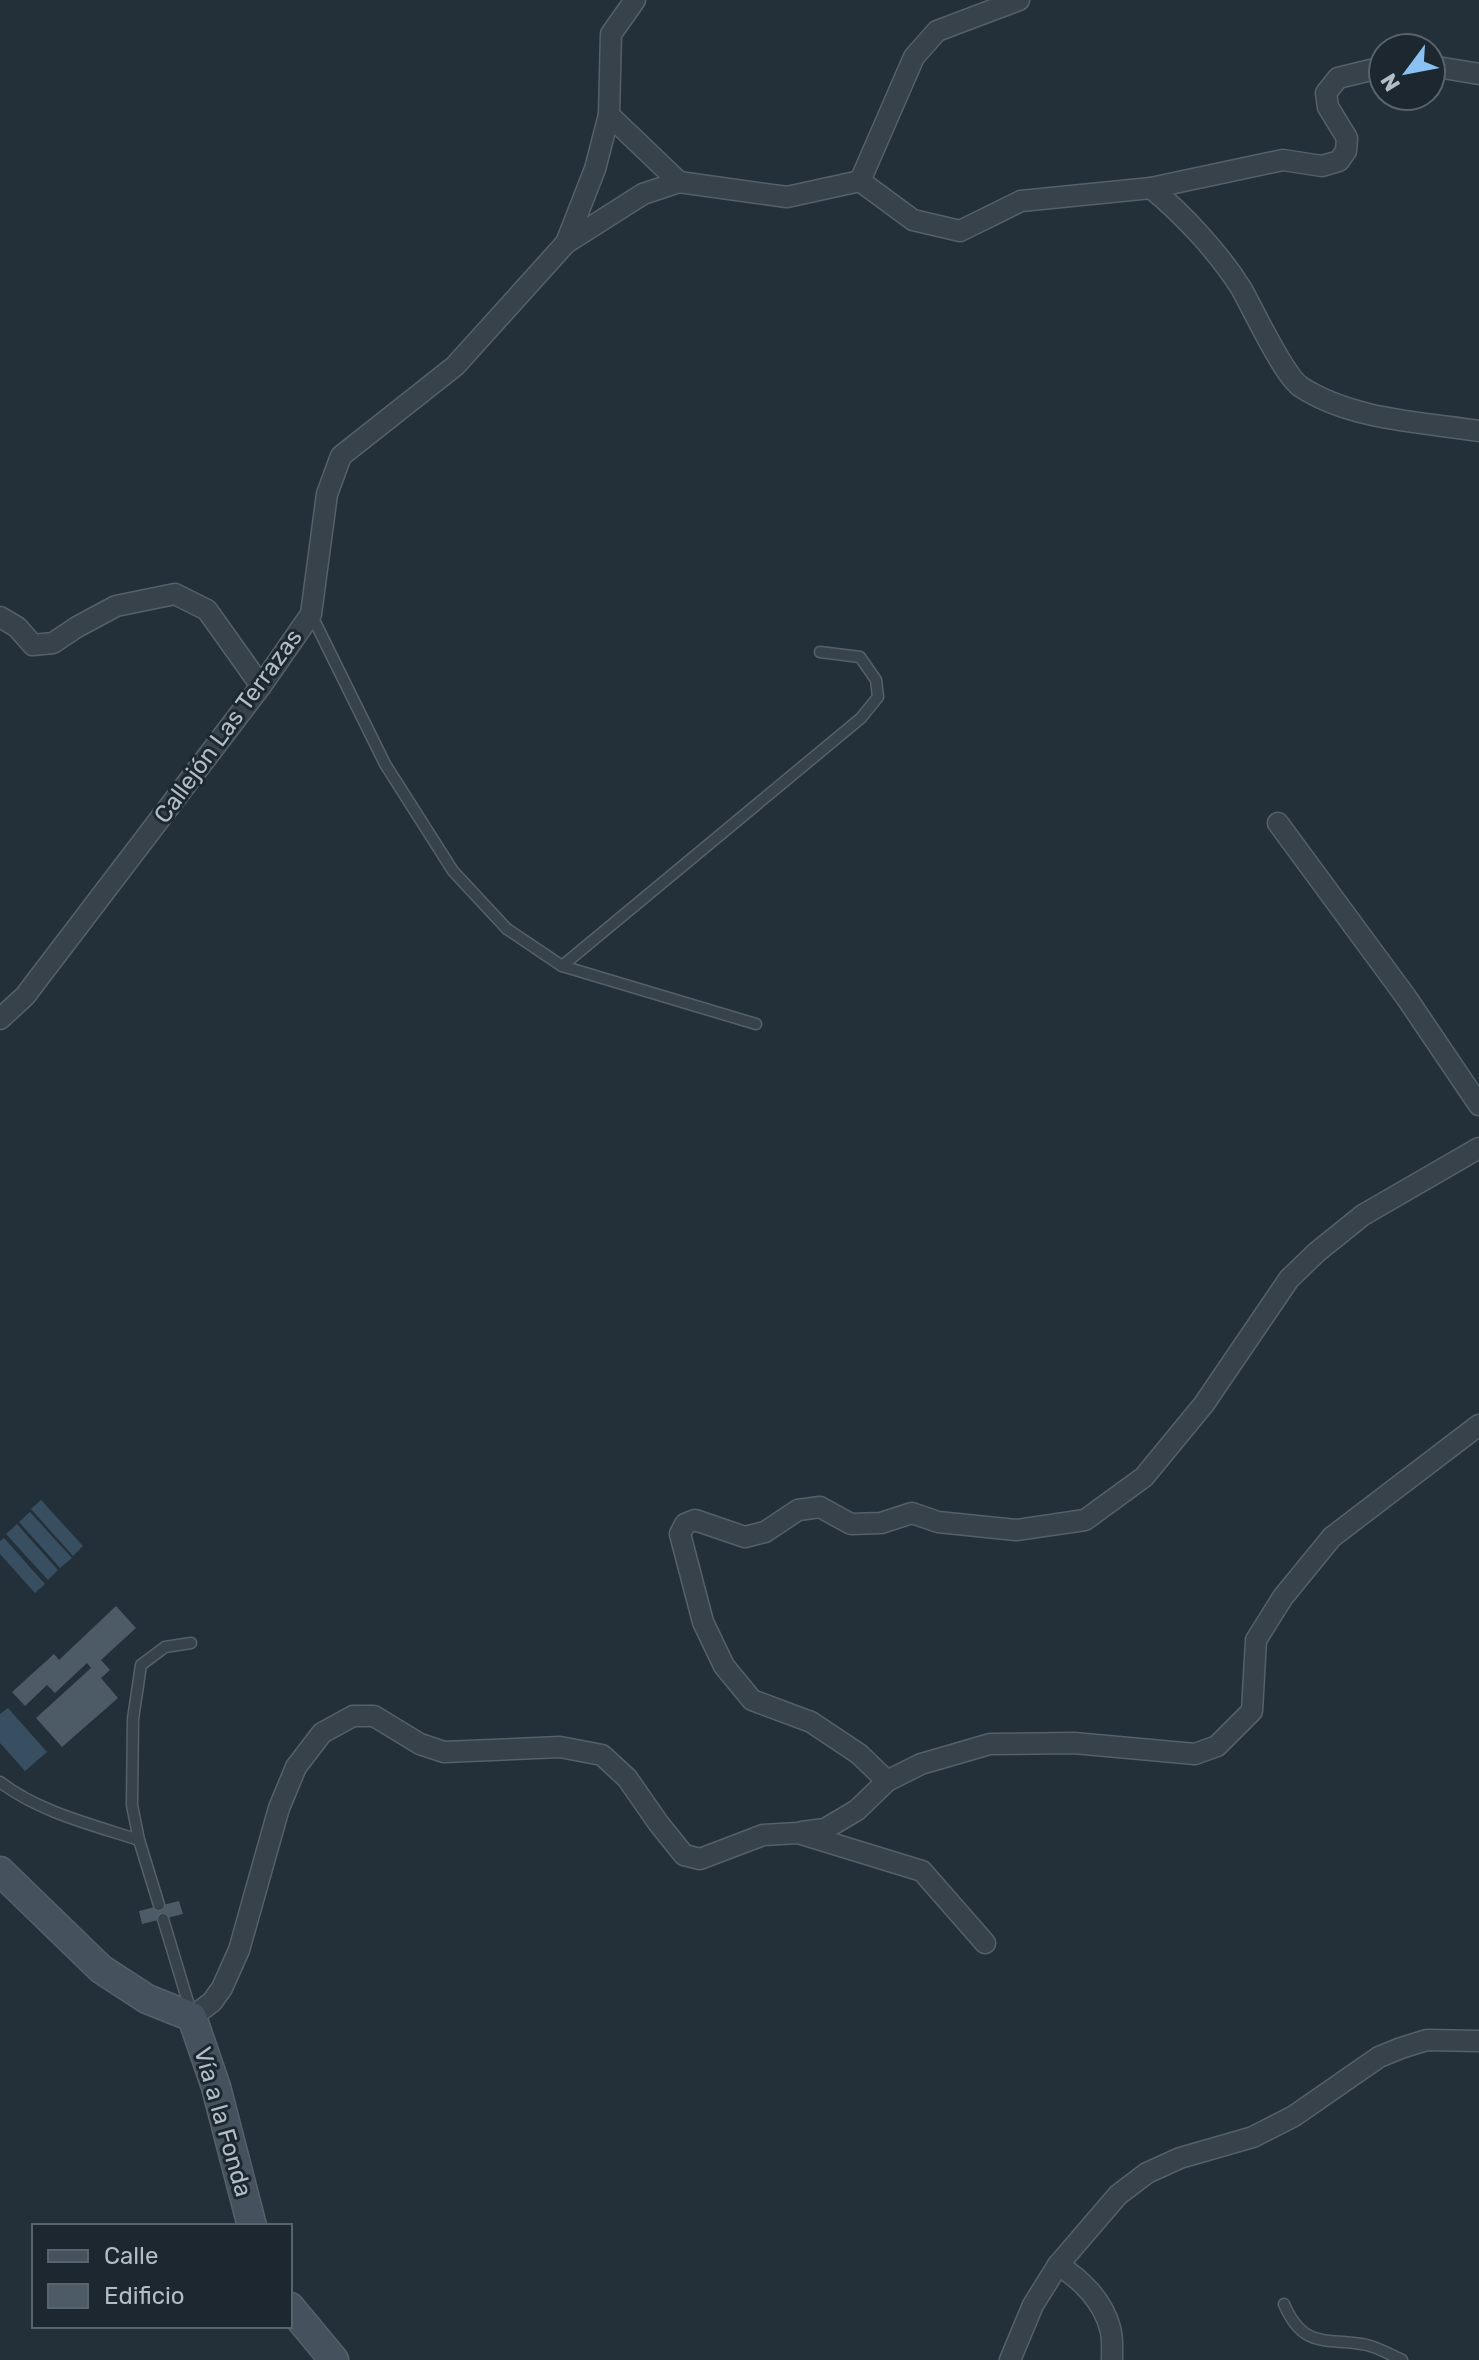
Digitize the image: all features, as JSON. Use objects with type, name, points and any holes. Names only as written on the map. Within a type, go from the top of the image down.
[{"type":"street","points":[[566,243],[595,169],[609,115],[611,34],[635,0]]},
{"type":"street","points":[[860,181],[914,57],[929,39],[937,31],[1019,0]]},
{"type":"street","points":[[1447,69],[1479,74]]},
{"type":"street","points":[[566,243],[643,194],[679,182],[787,197],[860,181],[913,220],[960,231],[1021,201],[1151,188],[1283,160],[1322,166],[1339,161],[1346,151],[1347,138],[1328,107],[1326,93],[1338,78],[1367,71]]},
{"type":"street","points":[[609,115],[679,182]]},
{"type":"street","points":[[1151,188],[1180,212],[1239,285],[1299,386],[1344,407],[1408,421],[1479,431]]},
{"type":"street","name":"Callejón Las Terrazas","points":[[0,1019],[25,996],[261,686],[311,614],[327,494],[341,456],[455,366],[566,243]]},
{"type":"street","points":[[0,617],[17,627],[33,645],[53,643],[116,606],[175,594],[207,610],[261,686]]},
{"type":"street","points":[[1278,823],[1406,997],[1479,1105]]},
{"type":"street","points":[[887,1781],[859,1754],[811,1722],[752,1700],[724,1666],[703,1622],[680,1534],[685,1524],[695,1520],[745,1537],[765,1532],[798,1510],[820,1507],[851,1524],[881,1523],[912,1513],[938,1522],[1016,1530],[1085,1520],[1144,1477],[1204,1404],[1289,1279],[1317,1252],[1363,1215],[1479,1148]]},
{"type":"street","points":[[0,1871],[101,1969],[147,1999],[192,2017],[212,2002],[222,1988],[239,1950],[279,1808],[296,1767],[322,1733],[353,1716],[374,1716],[420,1744],[444,1752],[560,1747],[602,1755],[627,1778],[684,1855],[700,1859],[763,1835],[825,1829],[857,1810],[887,1781],[921,1764],[990,1744],[1074,1743],[1195,1754],[1217,1746],[1252,1711],[1256,1640],[1283,1597],[1332,1537],[1479,1425]]},
{"type":"street","points":[[798,1833],[922,1871],[985,1943]]},
{"type":"street","name":"Vía a la Fonda","points":[[192,2017],[216,2087],[251,2224]]},
{"type":"street","points":[[1010,2360],[1033,2305],[1058,2265],[1118,2195],[1147,2173],[1180,2158],[1253,2137],[1294,2116],[1379,2057],[1401,2048],[1427,2040],[1479,2041]]},
{"type":"street","points":[[1058,2265],[1075,2276],[1095,2298],[1110,2328],[1112,2360]]},
{"type":"street","points":[[292,2309],[334,2360]]},
{"type":"lane","points":[[311,614],[385,764],[453,871],[507,929],[562,966],[756,1024]]},
{"type":"lane","points":[[562,966],[861,718],[878,697],[876,680],[860,657],[820,652]]},
{"type":"lane","points":[[159,1905],[132,1805],[133,1719],[141,1665],[165,1647],[191,1643]]},
{"type":"lane","points":[[0,1782],[13,1792],[50,1809],[139,1840]]},
{"type":"lane","points":[[163,1919],[192,2017]]},
{"type":"lane","points":[[1284,2304],[1307,2336],[1321,2342],[1371,2346],[1402,2360]]},
{"type":"water","points":[[41,1500],[83,1546],[73,1556],[31,1509]]},
{"type":"water","points":[[30,1512],[72,1558],[60,1568],[19,1522]]},
{"type":"water","points":[[17,1524],[58,1570],[48,1580],[6,1534]]},
{"type":"water","points":[[4,1538],[45,1584],[35,1593],[0,1554],[0,1541]]},
{"type":"water","points":[[8,1708],[47,1752],[25,1771],[0,1743],[0,1714]]},
{"type":"building","points":[[116,1606],[136,1628],[101,1660],[110,1670],[101,1678],[118,1698],[62,1747],[36,1718],[91,1668],[87,1663],[55,1693],[47,1685],[25,1706],[12,1692],[54,1654],[59,1660]]},
{"type":"building","points":[[179,1901],[183,1914],[142,1924],[139,1911]]}]
